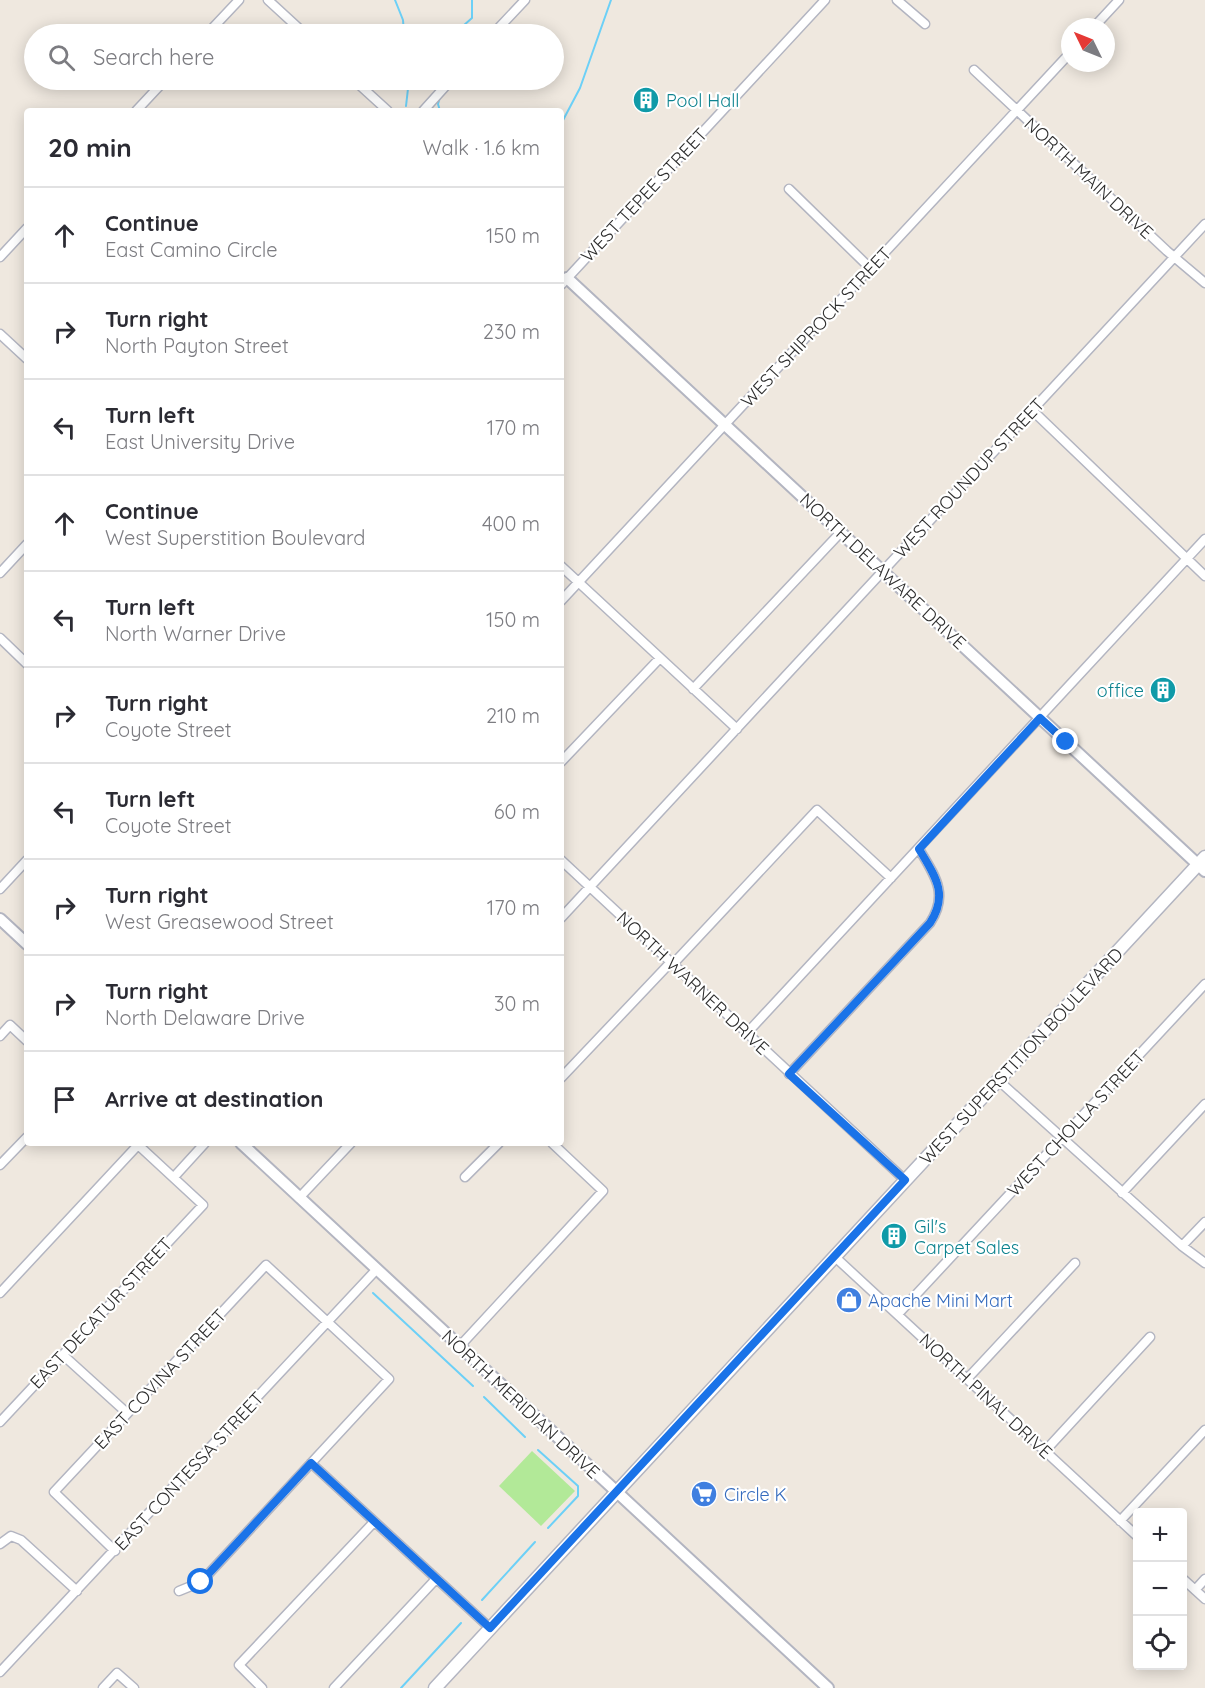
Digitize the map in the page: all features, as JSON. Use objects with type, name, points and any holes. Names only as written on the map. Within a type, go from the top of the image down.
[{"type":"main road","name":"WEST SUPERSTITION BOULEVARD","points":[[435,1688],[998,1080],[1203,864]]},
{"type":"street","points":[[216,24],[239,0]]},
{"type":"street","points":[[268,0],[294,24]]},
{"type":"street","points":[[502,24],[525,0]]},
{"type":"street","name":"WEST TEPEE STREET","points":[[564,277],[825,0]]},
{"type":"street","points":[[897,0],[925,24]]},
{"type":"street","points":[[1102,18],[1119,0]]},
{"type":"street","name":"WEST SHIPROCK STREET","points":[[564,598],[1061,63]]},
{"type":"street","name":"NORTH MAIN DRIVE","points":[[974,70],[1174,257],[1205,283]]},
{"type":"street","points":[[139,108],[156,90]]},
{"type":"street","points":[[365,90],[385,108]]},
{"type":"street","points":[[426,108],[442,90]]},
{"type":"street","points":[[789,189],[870,268]]},
{"type":"street","name":"WEST ROUNDUP STREET","points":[[564,915],[1205,224]]},
{"type":"street","points":[[0,257],[24,231]]},
{"type":"street","name":"NORTH DELAWARE DRIVE","points":[[564,279],[726,424],[1040,718],[1203,864]]},
{"type":"street","points":[[0,334],[24,356]]},
{"type":"street","points":[[1032,410],[1205,576]]},
{"type":"street","points":[[693,689],[841,532]]},
{"type":"street","points":[[747,1033],[1205,539]]},
{"type":"street","points":[[0,573],[24,547]]},
{"type":"street","points":[[564,569],[736,729]]},
{"type":"street","points":[[0,638],[24,661]]},
{"type":"street","points":[[564,759],[660,658]]},
{"type":"street","points":[[564,1075],[817,810],[891,878]]},
{"type":"street","points":[[789,1074],[930,923],[939,909],[938,879],[919,849]]},
{"type":"street","points":[[0,889],[24,863]]},
{"type":"street","name":"NORTH WARNER DRIVE","points":[[564,863],[905,1180]]},
{"type":"street","points":[[0,919],[24,941]]},
{"type":"street","name":"WEST CHOLLA STREET","points":[[898,1314],[1205,984]]},
{"type":"street","points":[[0,1036],[10,1025],[24,1038]]},
{"type":"street","points":[[998,1080],[1122,1193],[1182,1246],[1205,1263]]},
{"type":"street","points":[[1122,1193],[1205,1104]]},
{"type":"street","points":[[0,1165],[24,1140]]},
{"type":"street","points":[[0,1293],[135,1146]]},
{"type":"street","points":[[139,1146],[174,1177],[202,1146]]},
{"type":"street","name":"NORTH MERIDIAN DRIVE","points":[[244,1146],[828,1688]]},
{"type":"street","points":[[299,1198],[348,1146]]},
{"type":"street","points":[[465,1177],[496,1146]]},
{"type":"street","points":[[459,1347],[603,1191],[555,1146]]},
{"type":"street","name":"EAST DECATUR STREET","points":[[0,1422],[203,1205],[174,1177]]},
{"type":"street","points":[[1182,1246],[1205,1222]]},
{"type":"street","name":"NORTH PINAL DRIVE","points":[[834,1256],[1133,1533]]},
{"type":"street","points":[[967,1379],[1075,1263]]},
{"type":"street","name":"EAST COVINA STREET","points":[[115,1551],[54,1492],[127,1413],[266,1265],[328,1322]]},
{"type":"street","name":"EAST CONTESSA STREET","points":[[0,1672],[376,1270]]},
{"type":"street","points":[[179,1591],[201,1582],[389,1379],[328,1322]]},
{"type":"street","points":[[1045,1451],[1150,1337]]},
{"type":"street","points":[[63,1354],[127,1413]]},
{"type":"street","points":[[1120,1521],[1205,1430]]},
{"type":"street","points":[[311,1463],[490,1628]]},
{"type":"street","points":[[262,1688],[239,1665],[374,1522]]},
{"type":"street","points":[[0,1544],[11,1536],[21,1540],[77,1591]]},
{"type":"street","points":[[334,1688],[436,1579]]},
{"type":"street","points":[[1195,1590],[1205,1579]]},
{"type":"street","points":[[1187,1583],[1205,1599]]},
{"type":"street","points":[[103,1688],[117,1673],[134,1688]]},
{"type":"green space","points":[[532,1451],[575,1491],[541,1526],[499,1486]]},
{"type":"waterway","points":[[395,0],[403,24]]},
{"type":"waterway","points":[[465,24],[472,18],[472,0]]},
{"type":"waterway","points":[[564,118],[580,88],[611,0]]},
{"type":"waterway","points":[[406,106],[408,90]]},
{"type":"waterway","points":[[439,108],[440,97]]},
{"type":"waterway","points":[[373,1293],[473,1386]]},
{"type":"waterway","points":[[484,1397],[525,1437]]},
{"type":"waterway","points":[[538,1450],[578,1486],[578,1496],[548,1528]]},
{"type":"waterway","points":[[482,1600],[535,1542]]},
{"type":"waterway","points":[[401,1688],[461,1623]]},
{"type":"place","name":"Pool Hall","points":[[646,100]]},
{"type":"place","name":"office","points":[[1163,690]]},
{"type":"place","name":"Gil's Carpet Sales","points":[[894,1236]]},
{"type":"place","name":"Apache Mini Mart","points":[[849,1300]]},
{"type":"place","name":"Circle K","points":[[704,1494]]},
{"type":"route","points":[[201,1582],[311,1463],[490,1628],[905,1180],[789,1074],[930,923],[939,909],[938,879],[919,849],[1040,718],[1066,742]]}]
